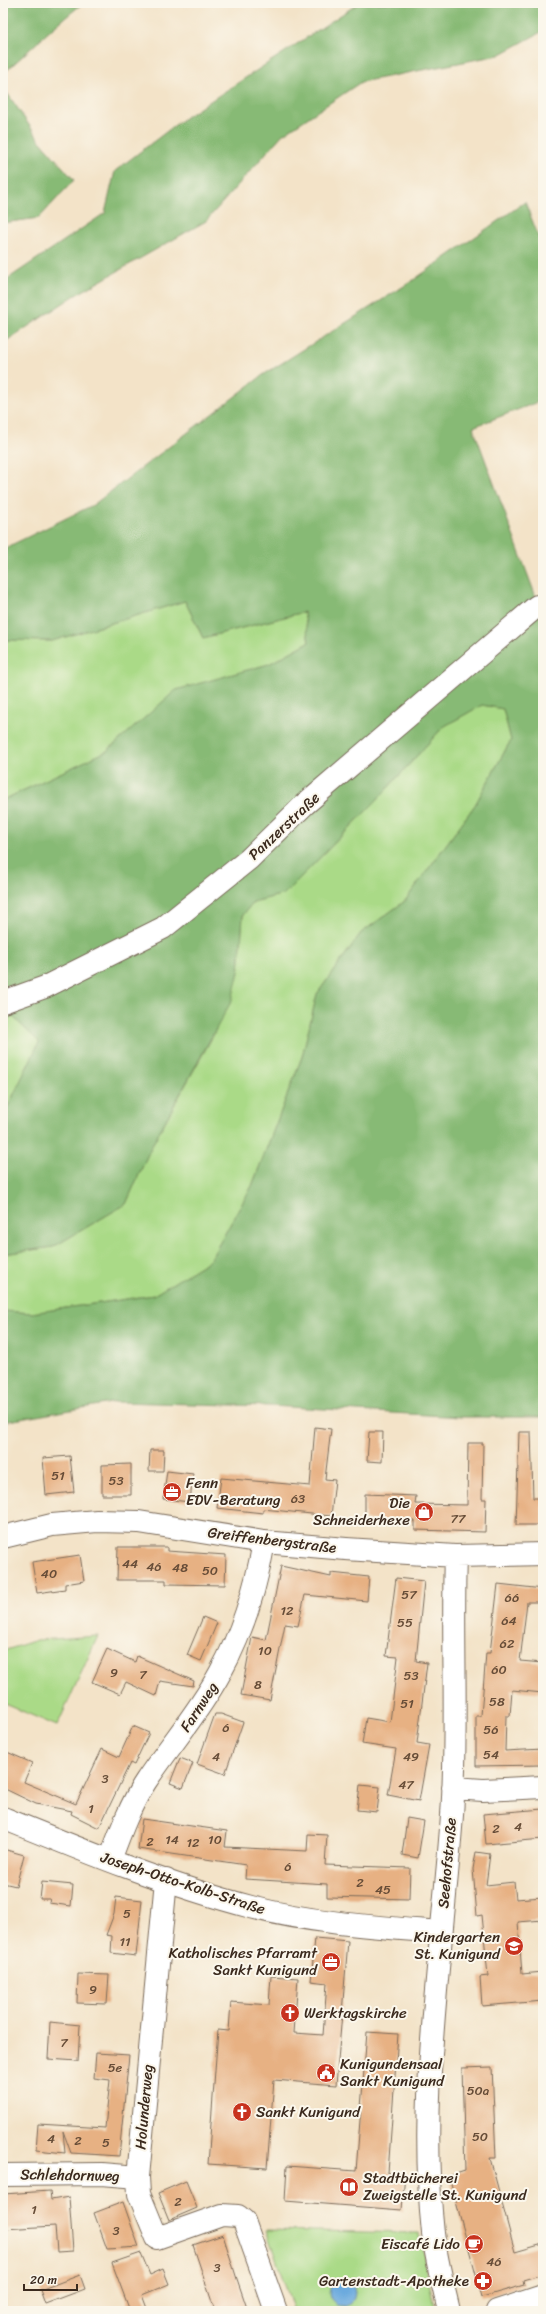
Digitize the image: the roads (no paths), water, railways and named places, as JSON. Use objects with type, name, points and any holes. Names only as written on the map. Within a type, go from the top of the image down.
[{"type":"street","name":"Panzerstraße","points":[[3,1002],[45,987],[164,928],[249,859],[305,804],[537,606]]},
{"type":"street","name":"Greiffenbergstraße","points":[[3,1537],[52,1525],[97,1521],[139,1522],[264,1542],[455,1556],[543,1554]]},
{"type":"street","name":"Farnweg","points":[[110,1860],[130,1808],[142,1788],[205,1698],[237,1640],[252,1598],[264,1542]]},
{"type":"street","name":"Seehofstraße","points":[[449,2311],[433,2234],[428,2165],[428,2083],[440,1932],[454,1788],[456,1701],[454,1618],[455,1556]]},
{"type":"street","points":[[454,1788],[483,1790],[543,1786]]},
{"type":"street","name":"Joseph-Otto-Kolb-Straße","points":[[3,1818],[110,1860],[166,1880],[252,1907],[297,1916],[440,1932]]},
{"type":"street","name":"Holunderweg","points":[[166,1880],[138,2177],[139,2194],[157,2238],[222,2215],[238,2216],[244,2221],[276,2311]]},
{"type":"street","name":"Schlehdornweg","points":[[3,2175],[102,2174],[138,2177]]},
{"type":"street","points":[[497,2311],[543,2296]]},
{"type":"water","points":[[342,2280],[351,2284],[355,2293],[351,2302],[342,2306],[333,2302],[329,2293],[333,2284]]},
{"type":"place","name":"Fenn EDV-Beratung","points":[[172,1492]]},
{"type":"place","name":"Die Schneiderhexe","points":[[424,1512]]},
{"type":"place","name":"Kindergarten St. Kunigund","points":[[514,1946]]},
{"type":"place","name":"Katholisches Pfarramt Sankt Kunigund","points":[[331,1962]]},
{"type":"place","name":"Werktagskirche","points":[[290,2013]]},
{"type":"place","name":"Kunigundensaal Sankt Kunigund","points":[[326,2073]]},
{"type":"place","name":"Sankt Kunigund","points":[[242,2112]]},
{"type":"place","name":"Stadtbücherei Zweigstelle St. Kunigund","points":[[349,2187]]},
{"type":"place","name":"Eiscafé Lido","points":[[474,2244]]},
{"type":"place","name":"Gartenstadt-Apotheke","points":[[483,2281]]}]
